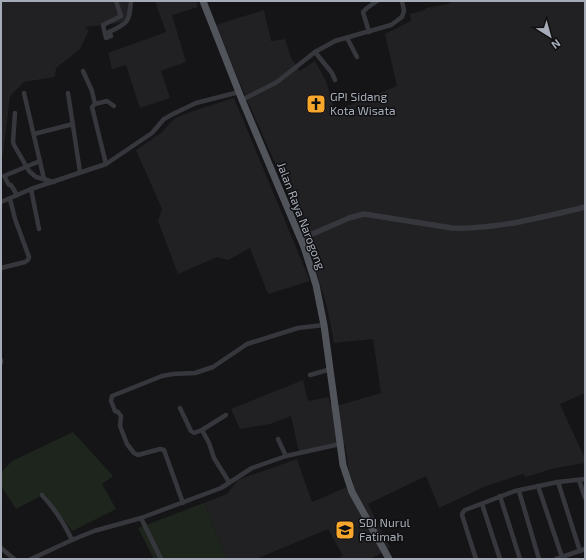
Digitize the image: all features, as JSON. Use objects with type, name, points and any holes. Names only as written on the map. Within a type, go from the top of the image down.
[{"type":"main road","name":"Jalan Raya Narogong","points":[[203,1],[242,100],[301,239],[316,285],[324,325],[343,465],[349,486],[389,559]]},
{"type":"street","points":[[116,1],[121,16],[103,25],[106,38],[111,36],[109,32],[123,26],[129,18],[131,1]]},
{"type":"street","points":[[369,32],[363,12],[366,8],[377,1]]},
{"type":"street","points":[[242,100],[277,82],[315,52],[335,41],[391,25],[402,17],[404,11],[402,1]]},
{"type":"street","points":[[347,38],[357,57]]},
{"type":"street","points":[[315,52],[332,73],[335,80]]},
{"type":"street","points":[[83,71],[92,91],[95,104]]},
{"type":"street","points":[[1,202],[31,189],[106,164],[152,133],[164,119],[173,114],[196,103],[239,92]]},
{"type":"street","points":[[24,93],[44,179]]},
{"type":"street","points":[[68,93],[74,124],[80,172]]},
{"type":"street","points":[[106,164],[91,109],[95,104],[108,101],[114,106]]},
{"type":"street","points":[[15,113],[13,142],[26,166],[36,177],[54,182]]},
{"type":"street","points":[[34,134],[74,124]]},
{"type":"street","points":[[16,195],[11,185],[8,185],[4,176],[40,161]]},
{"type":"street","points":[[31,189],[39,229]]},
{"type":"street","points":[[1,268],[25,262],[29,257],[15,219],[10,199]]},
{"type":"street","points":[[301,239],[349,218],[364,214],[465,229],[483,228],[550,216],[585,207]]},
{"type":"street","points":[[183,503],[164,450],[160,449],[138,455],[134,453],[127,444],[120,426],[120,416],[118,412],[115,411],[111,401],[112,396],[162,376],[195,373],[213,367],[246,344],[298,328],[324,325]]},
{"type":"street","points":[[310,375],[331,370]]},
{"type":"street","points":[[180,408],[191,431],[194,433],[202,430],[226,415]]},
{"type":"street","points":[[202,430],[209,443],[214,458],[229,482]]},
{"type":"street","points":[[278,439],[286,456]]},
{"type":"street","points":[[31,559],[72,540],[118,524],[141,518],[221,488],[252,468],[286,456],[340,444]]},
{"type":"street","points":[[476,559],[462,515],[465,510],[500,496],[538,486],[585,479]]},
{"type":"street","points":[[579,480],[585,498]]},
{"type":"street","points":[[556,559],[583,550],[558,482]]},
{"type":"street","points":[[538,486],[562,557]]},
{"type":"street","points":[[519,491],[540,559]]},
{"type":"street","points":[[42,495],[63,522],[72,540]]},
{"type":"street","points":[[500,496],[520,559]]},
{"type":"street","points":[[482,504],[500,559]]},
{"type":"street","points":[[141,518],[161,559]]},
{"type":"street","points":[[1,548],[14,559]]},
{"type":"shaded area","points":[[1,1],[129,1],[128,22],[85,27],[89,30],[80,49],[56,68],[55,77],[24,82],[10,96],[3,154],[1,155]]},
{"type":"shaded area","points":[[155,1],[196,1],[198,7],[172,15],[186,62],[161,71],[170,98],[140,108],[126,65],[112,69],[108,53],[166,32]]},
{"type":"shaded area","points":[[454,1],[585,1],[585,393],[560,404],[585,459],[585,463],[555,468],[526,477],[523,474],[484,487],[439,508],[426,476],[368,504],[390,548],[370,559],[337,559],[343,556],[328,529],[256,559],[227,559],[204,503],[227,494],[238,480],[297,459],[312,502],[354,484],[349,471],[345,445],[336,445],[299,452],[291,416],[270,424],[240,429],[231,409],[303,380],[308,401],[329,397],[330,405],[340,405],[381,393],[373,339],[334,343],[325,300],[298,215],[216,25],[264,10],[271,41],[285,39],[291,58],[300,71],[315,61],[326,81],[335,111],[397,86],[385,34],[411,21],[410,14],[425,10],[426,8],[448,4]]},
{"type":"shaded area","points":[[234,98],[310,281],[268,294],[250,248],[228,260],[217,257],[178,274],[158,221],[162,209],[136,150],[161,133],[175,118]]},
{"type":"shaded area","points":[[73,432],[113,476],[102,484],[116,509],[72,531],[45,494],[16,509],[1,486],[1,473],[12,461]]},
{"type":"shaded area","points":[[204,503],[227,559],[154,559],[138,528]]},
{"type":"place","name":"GPI Sidang Kota Wisata","points":[[316,104]]},
{"type":"place","name":"SDI Nurul Fatimah","points":[[345,530]]}]
